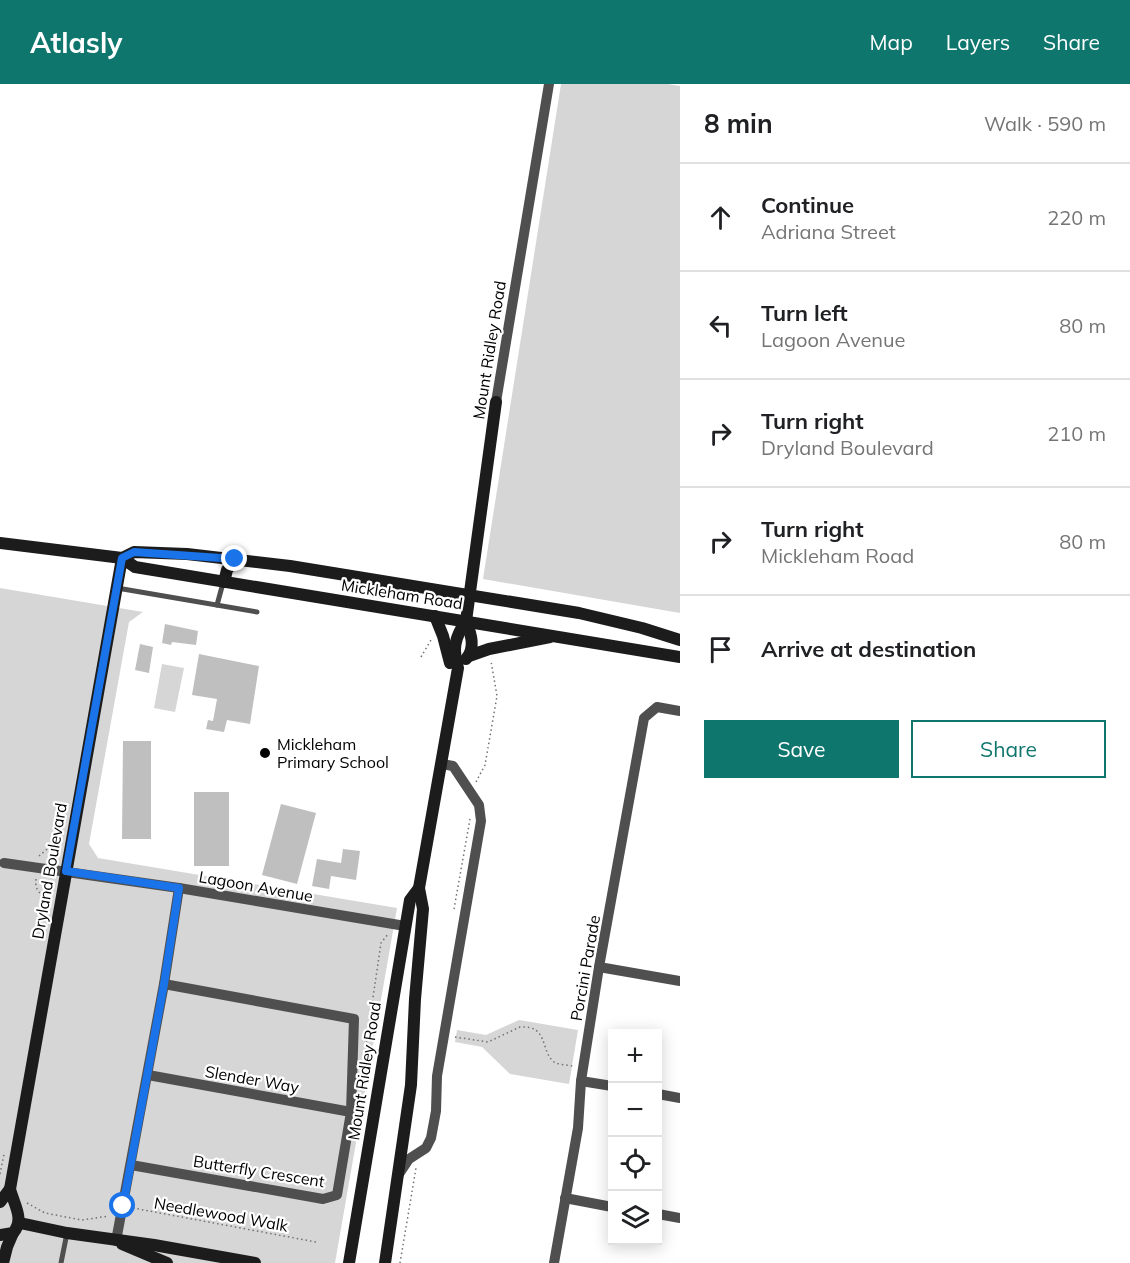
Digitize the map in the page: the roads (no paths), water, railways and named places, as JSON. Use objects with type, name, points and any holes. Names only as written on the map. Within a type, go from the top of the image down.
[{"type":"street","name":"Mount Ridley Road","points":[[385,1263],[411,1085],[415,999],[423,909],[419,888],[458,668],[454,654],[456,638],[466,621],[496,402],[549,84]]},
{"type":"street","name":"Mickleham Road","points":[[0,543],[122,558],[135,567],[680,657]]},
{"type":"street","name":"Mickleham Road","points":[[122,558],[134,552],[235,559],[579,614],[642,628],[680,640]]},
{"type":"street","name":"Dryland Boulevard","points":[[16,1228],[20,1217],[10,1189],[122,558]]},
{"type":"street","points":[[224,582],[227,570],[235,559]]},
{"type":"street","points":[[435,616],[443,636],[455,682]]},
{"type":"street","name":"Mount Ridley Road","points":[[466,621],[472,638],[469,656]]},
{"type":"street","points":[[458,668],[469,656],[557,636]]},
{"type":"street","name":"Porcini Parade","points":[[554,1263],[578,1128],[583,1068],[644,718],[657,707],[680,711]]},
{"type":"street","points":[[399,1174],[409,1159],[426,1148],[431,1138],[436,1111],[437,1076],[481,812],[479,805],[453,766],[442,764]]},
{"type":"street","name":"Lagoon Avenue","points":[[4,863],[179,888],[400,925]]},
{"type":"street","points":[[116,1241],[148,1075],[179,888]]},
{"type":"street","name":"Mount Ridley Road","points":[[349,1263],[400,925],[410,900],[419,888]]},
{"type":"street","points":[[600,967],[680,981]]},
{"type":"street","name":"Butterfly Crescent","points":[[131,1165],[323,1199],[337,1195],[351,1112],[354,1019],[164,984]]},
{"type":"street","name":"Slender Way","points":[[148,1075],[351,1112]]},
{"type":"street","points":[[581,1081],[608,1085]]},
{"type":"street","points":[[662,1095],[680,1098]]},
{"type":"street","name":"Dryland Boulevard","points":[[0,1202],[10,1189]]},
{"type":"street","points":[[565,1198],[608,1206]]},
{"type":"street","points":[[0,1202],[8,1203],[16,1208]]},
{"type":"street","points":[[662,1215],[680,1218]]},
{"type":"street","points":[[3,1263],[7,1247],[16,1228]]},
{"type":"street","points":[[0,1235],[16,1228],[67,1233],[154,1245],[255,1263]]},
{"type":"street","points":[[116,1241],[168,1263]]},
{"type":"lane","points":[[217,605],[224,582]]},
{"type":"lane","points":[[117,588],[257,612]]},
{"type":"lane","points":[[61,1263],[67,1233]]},
{"type":"place","name":"Mickleham Primary School","points":[[265,753]]}]
